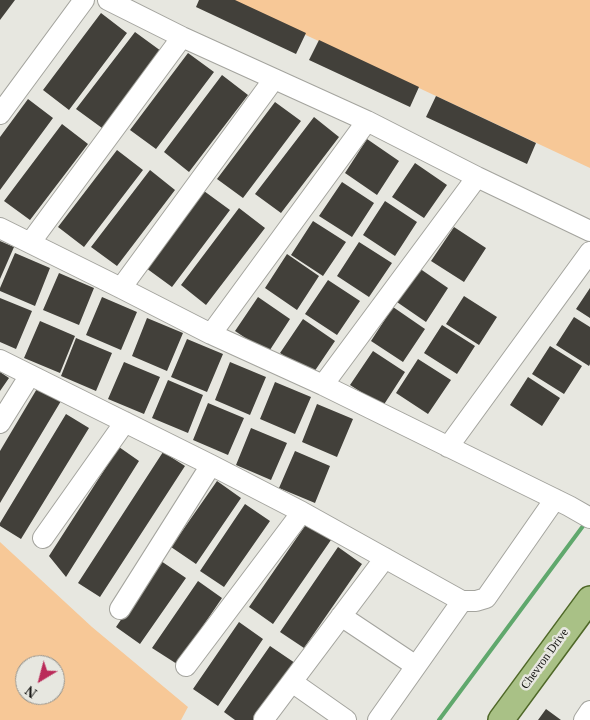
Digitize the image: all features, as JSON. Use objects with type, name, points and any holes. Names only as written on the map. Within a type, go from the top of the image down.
[{"type":"main road","name":"Chevron Drive","points":[[501,720],[587,610]]},
{"type":"street","points":[[0,114],[84,0]]},
{"type":"street","points":[[108,0],[274,80],[367,121],[477,177],[590,231]]},
{"type":"street","points":[[30,243],[182,37]]},
{"type":"street","points":[[121,288],[274,80]]},
{"type":"street","points":[[211,334],[367,121]]},
{"type":"street","points":[[323,386],[477,177]]},
{"type":"street","points":[[0,228],[211,334],[323,386],[585,515]]},
{"type":"street","points":[[448,447],[590,252]]},
{"type":"street","points":[[0,360],[302,512],[462,601],[476,601],[486,598],[555,499]]},
{"type":"street","points":[[0,423],[30,375]]},
{"type":"street","points":[[43,538],[125,422]]},
{"type":"street","points":[[120,609],[211,465]]},
{"type":"street","points":[[186,666],[302,512]]},
{"type":"street","points":[[264,719],[385,558]]},
{"type":"street","points":[[378,720],[462,601]]},
{"type":"street","points":[[342,616],[416,666]]},
{"type":"street","points":[[292,682],[346,720]]},
{"type":"street","points":[[584,720],[590,712]]},
{"type":"shaded area","points":[[231,0],[590,0],[590,168],[436,96]]},
{"type":"shaded area","points":[[0,542],[92,627],[188,707],[181,720],[0,720]]},
{"type":"building","points":[[0,0],[15,0],[0,20]]},
{"type":"building","points":[[199,0],[235,0],[306,33],[296,54],[196,7]]},
{"type":"building","points":[[101,13],[127,33],[69,110],[43,90]]},
{"type":"building","points":[[135,32],[161,51],[102,128],[76,109]]},
{"type":"building","points":[[319,40],[419,87],[410,107],[309,60]]},
{"type":"building","points":[[188,53],[214,72],[156,149],[130,130]]},
{"type":"building","points":[[222,75],[248,95],[189,172],[164,152]]},
{"type":"building","points":[[436,96],[536,143],[527,164],[426,117]]},
{"type":"building","points":[[28,99],[53,118],[0,190],[0,137]]},
{"type":"building","points":[[275,102],[301,121],[243,198],[217,179]]},
{"type":"building","points":[[314,117],[339,137],[281,213],[255,194]]},
{"type":"building","points":[[62,124],[88,144],[30,220],[4,201]]},
{"type":"building","points":[[367,139],[399,161],[377,195],[345,173]]},
{"type":"building","points":[[117,150],[143,170],[84,247],[58,227]]},
{"type":"building","points":[[415,163],[447,185],[424,218],[392,197]]},
{"type":"building","points":[[150,170],[175,190],[117,266],[91,247]]},
{"type":"building","points":[[342,182],[374,203],[352,237],[319,216]]},
{"type":"building","points":[[204,191],[230,210],[172,287],[146,268]]},
{"type":"building","points":[[385,201],[417,222],[395,256],[363,235]]},
{"type":"building","points":[[239,208],[265,228],[206,305],[181,285]]},
{"type":"building","points":[[313,221],[346,242],[323,276],[291,255]]},
{"type":"building","points":[[454,227],[486,248],[464,282],[431,261]]},
{"type":"building","points":[[0,241],[14,247],[0,279]]},
{"type":"building","points":[[359,242],[392,263],[369,297],[337,276]]},
{"type":"building","points":[[15,253],[50,268],[35,306],[0,291]]},
{"type":"building","points":[[287,254],[319,276],[297,310],[265,288]]},
{"type":"building","points":[[416,266],[448,288],[426,322],[394,300]]},
{"type":"building","points":[[59,273],[94,288],[79,325],[43,310]]},
{"type":"building","points":[[328,280],[360,301],[337,335],[305,314]]},
{"type":"building","points":[[590,288],[590,318],[576,309]]},
{"type":"building","points":[[464,296],[497,317],[479,345],[446,324]]},
{"type":"building","points":[[102,297],[137,312],[121,350],[86,335]]},
{"type":"building","points":[[258,297],[290,319],[268,353],[235,331]]},
{"type":"building","points":[[0,298],[32,311],[16,349],[0,342]]},
{"type":"building","points":[[393,307],[425,329],[403,362],[371,341]]},
{"type":"building","points":[[574,317],[590,327],[589,366],[556,345]]},
{"type":"building","points":[[147,318],[183,333],[167,371],[132,356]]},
{"type":"building","points":[[303,319],[335,341],[312,375],[280,353]]},
{"type":"building","points":[[40,321],[75,336],[60,373],[24,358]]},
{"type":"building","points":[[442,325],[475,346],[457,374],[424,353]]},
{"type":"building","points":[[76,338],[112,353],[96,391],[61,376]]},
{"type":"building","points":[[187,339],[223,354],[207,392],[171,377]]},
{"type":"building","points":[[550,346],[582,366],[564,394],[532,374]]},
{"type":"building","points":[[373,351],[405,372],[383,406],[350,385]]},
{"type":"building","points":[[418,359],[451,380],[428,414],[396,393]]},
{"type":"building","points":[[124,362],[160,377],[144,414],[108,399]]},
{"type":"building","points":[[230,362],[266,377],[250,415],[215,400]]},
{"type":"building","points":[[0,372],[9,378],[0,391]]},
{"type":"building","points":[[528,377],[560,398],[542,426],[510,405]]},
{"type":"building","points":[[168,380],[203,395],[188,433],[152,418]]},
{"type":"building","points":[[275,382],[311,397],[295,434],[260,419]]},
{"type":"building","points":[[38,387],[61,401],[0,503],[0,451]]},
{"type":"building","points":[[208,403],[244,418],[228,455],[193,440]]},
{"type":"building","points":[[317,404],[353,419],[337,457],[302,442]]},
{"type":"building","points":[[66,414],[89,428],[21,539],[0,526],[0,523]]},
{"type":"building","points":[[251,428],[287,443],[271,480],[236,465]]},
{"type":"building","points":[[119,447],[139,461],[66,577],[49,556]]},
{"type":"building","points":[[295,451],[330,466],[315,503],[279,488]]},
{"type":"building","points":[[163,452],[185,466],[100,597],[78,583]]},
{"type":"building","points":[[217,481],[241,498],[196,564],[171,547]]},
{"type":"building","points":[[245,504],[270,521],[224,587],[200,571]]},
{"type":"building","points":[[307,523],[331,540],[273,624],[249,607]]},
{"type":"building","points":[[338,547],[362,564],[304,648],[280,632]]},
{"type":"building","points":[[161,561],[186,578],[140,644],[116,627]]},
{"type":"building","points":[[198,581],[222,598],[177,664],[152,648]]},
{"type":"building","points":[[239,622],[263,639],[218,706],[193,689]]},
{"type":"building","points":[[270,646],[295,663],[255,720],[235,720],[224,712]]},
{"type":"building","points":[[546,709],[561,720],[538,720]]},
{"type":"waterway","points":[[439,720],[586,522]]}]
